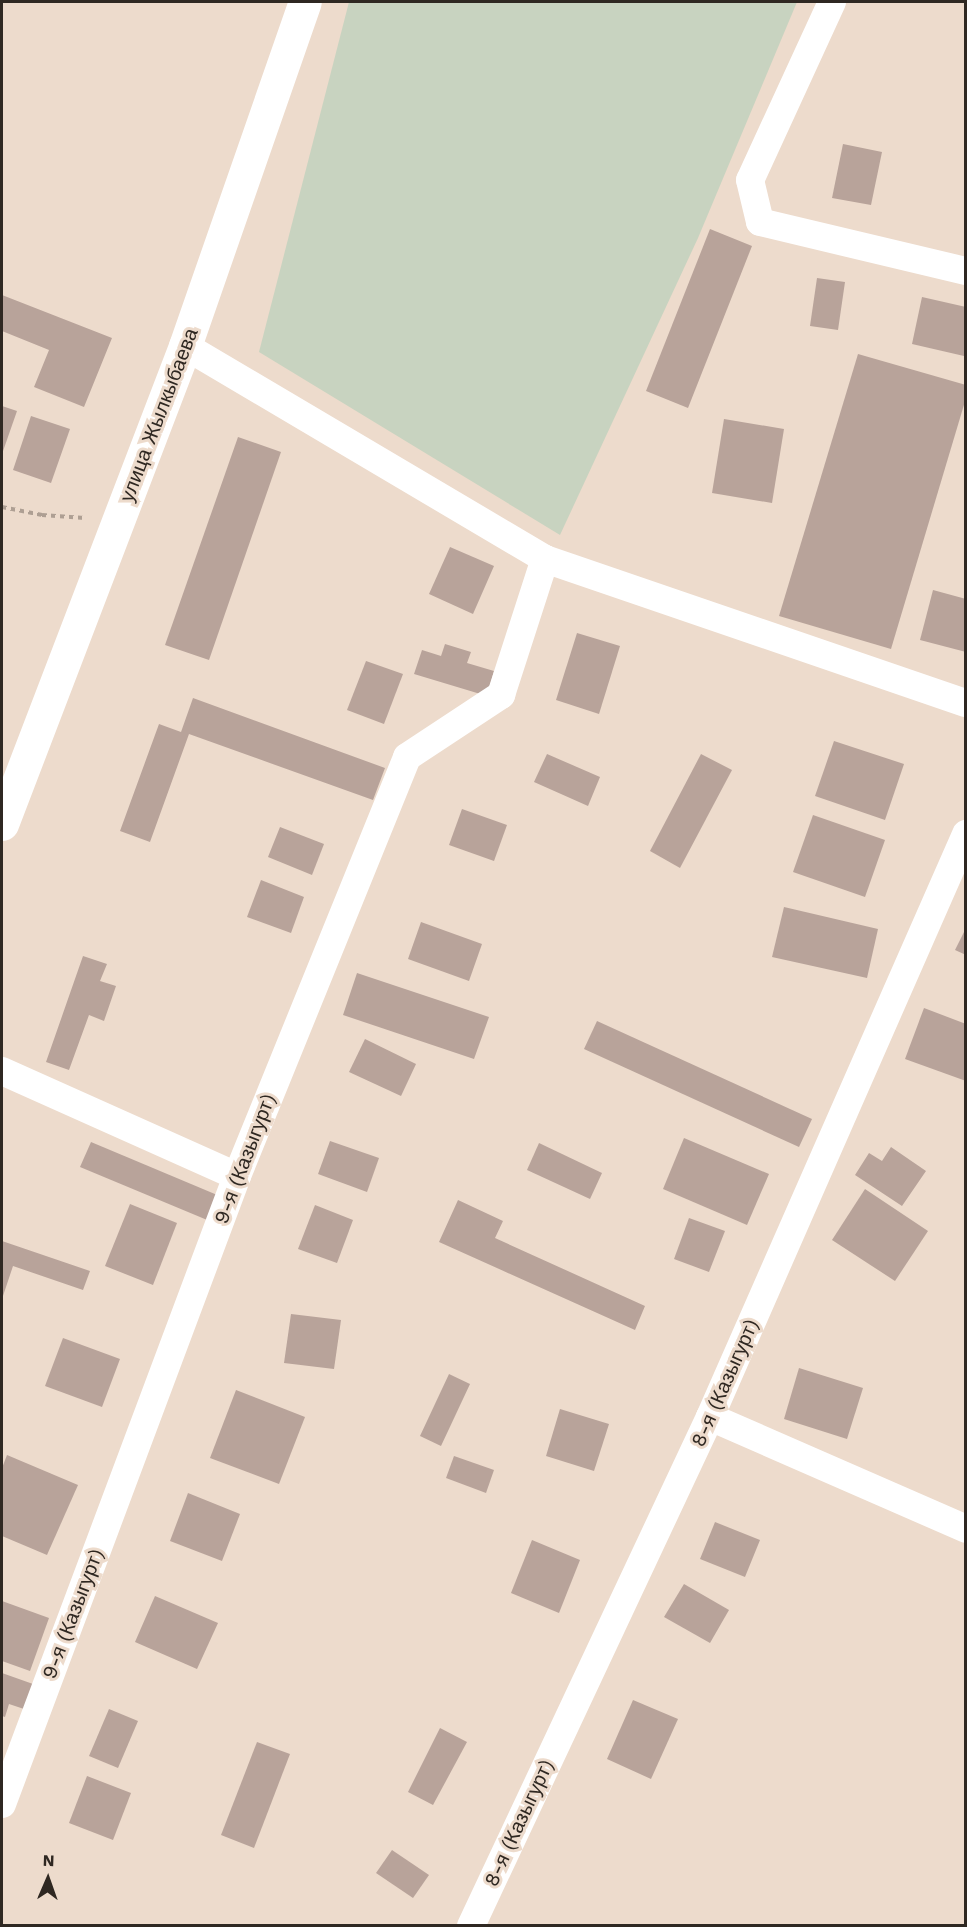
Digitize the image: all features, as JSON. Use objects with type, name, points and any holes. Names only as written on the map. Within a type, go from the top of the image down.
[{"type":"main road","name":"улица Жылкыбаева","points":[[2,824],[185,346],[305,2]]},
{"type":"street","points":[[832,2],[750,180],[760,222],[966,271]]},
{"type":"street","points":[[185,346],[545,559],[966,704]]},
{"type":"street","name":"9-я (Казыгурт)","points":[[2,1804],[237,1176],[407,757],[501,695],[545,559]]},
{"type":"street","name":"8-я (Казыгурт)","points":[[471,1926],[710,1417],[966,834]]},
{"type":"street","points":[[2,1071],[237,1176]]},
{"type":"street","points":[[710,1417],[966,1529]]},
{"type":"path","points":[[2,507],[42,515],[119,520]]},
{"type":"green space","points":[[349,2],[797,2],[698,238],[560,535],[259,352]]},
{"type":"building","points":[[843,144],[882,152],[871,205],[832,198]]},
{"type":"building","points":[[710,229],[752,246],[688,408],[646,391]]},
{"type":"building","points":[[817,278],[845,282],[838,330],[810,326]]},
{"type":"building","points":[[2,295],[112,338],[84,407],[34,387],[49,350],[2,331]]},
{"type":"building","points":[[922,297],[966,307],[964,356],[912,344]]},
{"type":"building","points":[[858,354],[966,385],[966,398],[891,649],[779,616]]},
{"type":"building","points":[[2,406],[17,411],[2,454]]},
{"type":"building","points":[[31,416],[70,429],[51,483],[13,470]]},
{"type":"building","points":[[724,419],[784,429],[772,503],[712,493]]},
{"type":"building","points":[[238,437],[281,452],[209,660],[165,645]]},
{"type":"building","points":[[450,547],[494,566],[473,614],[429,594]]},
{"type":"building","points":[[933,590],[966,599],[966,652],[920,640]]},
{"type":"building","points":[[577,633],[620,646],[599,714],[556,700]]},
{"type":"building","points":[[445,644],[471,652],[467,663],[494,671],[487,696],[414,674],[422,650],[441,656]]},
{"type":"building","points":[[366,661],[403,674],[384,724],[347,710]]},
{"type":"building","points":[[193,698],[385,768],[373,800],[189,734],[150,842],[120,831],[159,724],[181,732]]},
{"type":"building","points":[[834,741],[904,764],[885,820],[815,796]]},
{"type":"building","points":[[547,754],[600,777],[588,806],[534,782]]},
{"type":"building","points":[[701,754],[732,770],[680,868],[650,851]]},
{"type":"building","points":[[462,809],[507,825],[494,861],[449,845]]},
{"type":"building","points":[[813,815],[885,840],[865,897],[793,872]]},
{"type":"building","points":[[280,827],[324,844],[312,875],[268,857]]},
{"type":"building","points":[[261,880],[304,897],[291,933],[247,917]]},
{"type":"building","points":[[784,907],[878,929],[867,978],[772,957]]},
{"type":"building","points":[[421,922],[482,944],[469,981],[408,959]]},
{"type":"building","points":[[966,928],[966,955],[955,950]]},
{"type":"building","points":[[83,956],[107,964],[100,981],[116,986],[104,1021],[89,1015],[69,1070],[46,1062]]},
{"type":"building","points":[[357,973],[489,1017],[474,1059],[343,1015]]},
{"type":"building","points":[[924,1008],[966,1024],[966,1081],[905,1059]]},
{"type":"building","points":[[597,1021],[812,1119],[799,1147],[584,1049]]},
{"type":"building","points":[[365,1039],[416,1064],[401,1096],[349,1072]]},
{"type":"building","points":[[684,1138],[769,1174],[747,1225],[663,1189]]},
{"type":"building","points":[[330,1141],[379,1158],[367,1192],[318,1174]]},
{"type":"building","points":[[91,1142],[222,1197],[212,1222],[80,1167]]},
{"type":"building","points":[[539,1143],[602,1173],[590,1199],[527,1170]]},
{"type":"building","points":[[891,1147],[926,1171],[902,1206],[855,1175],[869,1153],[882,1161]]},
{"type":"building","points":[[865,1189],[928,1231],[895,1281],[832,1240]]},
{"type":"building","points":[[458,1200],[503,1221],[495,1238],[645,1306],[635,1330],[439,1242]]},
{"type":"building","points":[[130,1204],[177,1223],[153,1285],[105,1266]]},
{"type":"building","points":[[315,1205],[353,1220],[337,1263],[298,1249]]},
{"type":"building","points":[[689,1218],[725,1231],[709,1272],[674,1259]]},
{"type":"building","points":[[2,1241],[90,1271],[83,1290],[13,1266],[2,1299]]},
{"type":"building","points":[[291,1314],[341,1320],[334,1369],[284,1363]]},
{"type":"building","points":[[63,1338],[120,1359],[102,1407],[45,1386]]},
{"type":"building","points":[[799,1368],[863,1388],[847,1439],[784,1419]]},
{"type":"building","points":[[449,1374],[470,1384],[441,1446],[420,1436]]},
{"type":"building","points":[[236,1390],[305,1417],[279,1484],[210,1458]]},
{"type":"building","points":[[560,1409],[609,1424],[594,1471],[546,1456]]},
{"type":"building","points":[[7,1455],[78,1485],[47,1555],[2,1536],[2,1468]]},
{"type":"building","points":[[454,1456],[494,1470],[486,1493],[446,1478]]},
{"type":"building","points":[[188,1493],[240,1514],[222,1561],[170,1541]]},
{"type":"building","points":[[715,1522],[760,1540],[745,1577],[700,1559]]},
{"type":"building","points":[[532,1540],[580,1560],[559,1613],[511,1593]]},
{"type":"building","points":[[684,1584],[729,1610],[710,1643],[664,1617]]},
{"type":"building","points":[[155,1596],[218,1623],[197,1669],[135,1642]]},
{"type":"building","points":[[2,1601],[49,1618],[30,1671],[2,1661]]},
{"type":"building","points":[[2,1673],[33,1684],[24,1709],[9,1704],[5,1717],[2,1716]]},
{"type":"building","points":[[633,1700],[678,1719],[651,1779],[607,1759]]},
{"type":"building","points":[[109,1709],[138,1721],[118,1768],[89,1756]]},
{"type":"building","points":[[440,1728],[467,1742],[433,1805],[408,1792]]},
{"type":"building","points":[[257,1742],[290,1754],[254,1848],[221,1835]]},
{"type":"building","points":[[87,1776],[131,1793],[113,1840],[69,1823]]},
{"type":"building","points":[[392,1850],[429,1875],[413,1898],[376,1873]]}]
